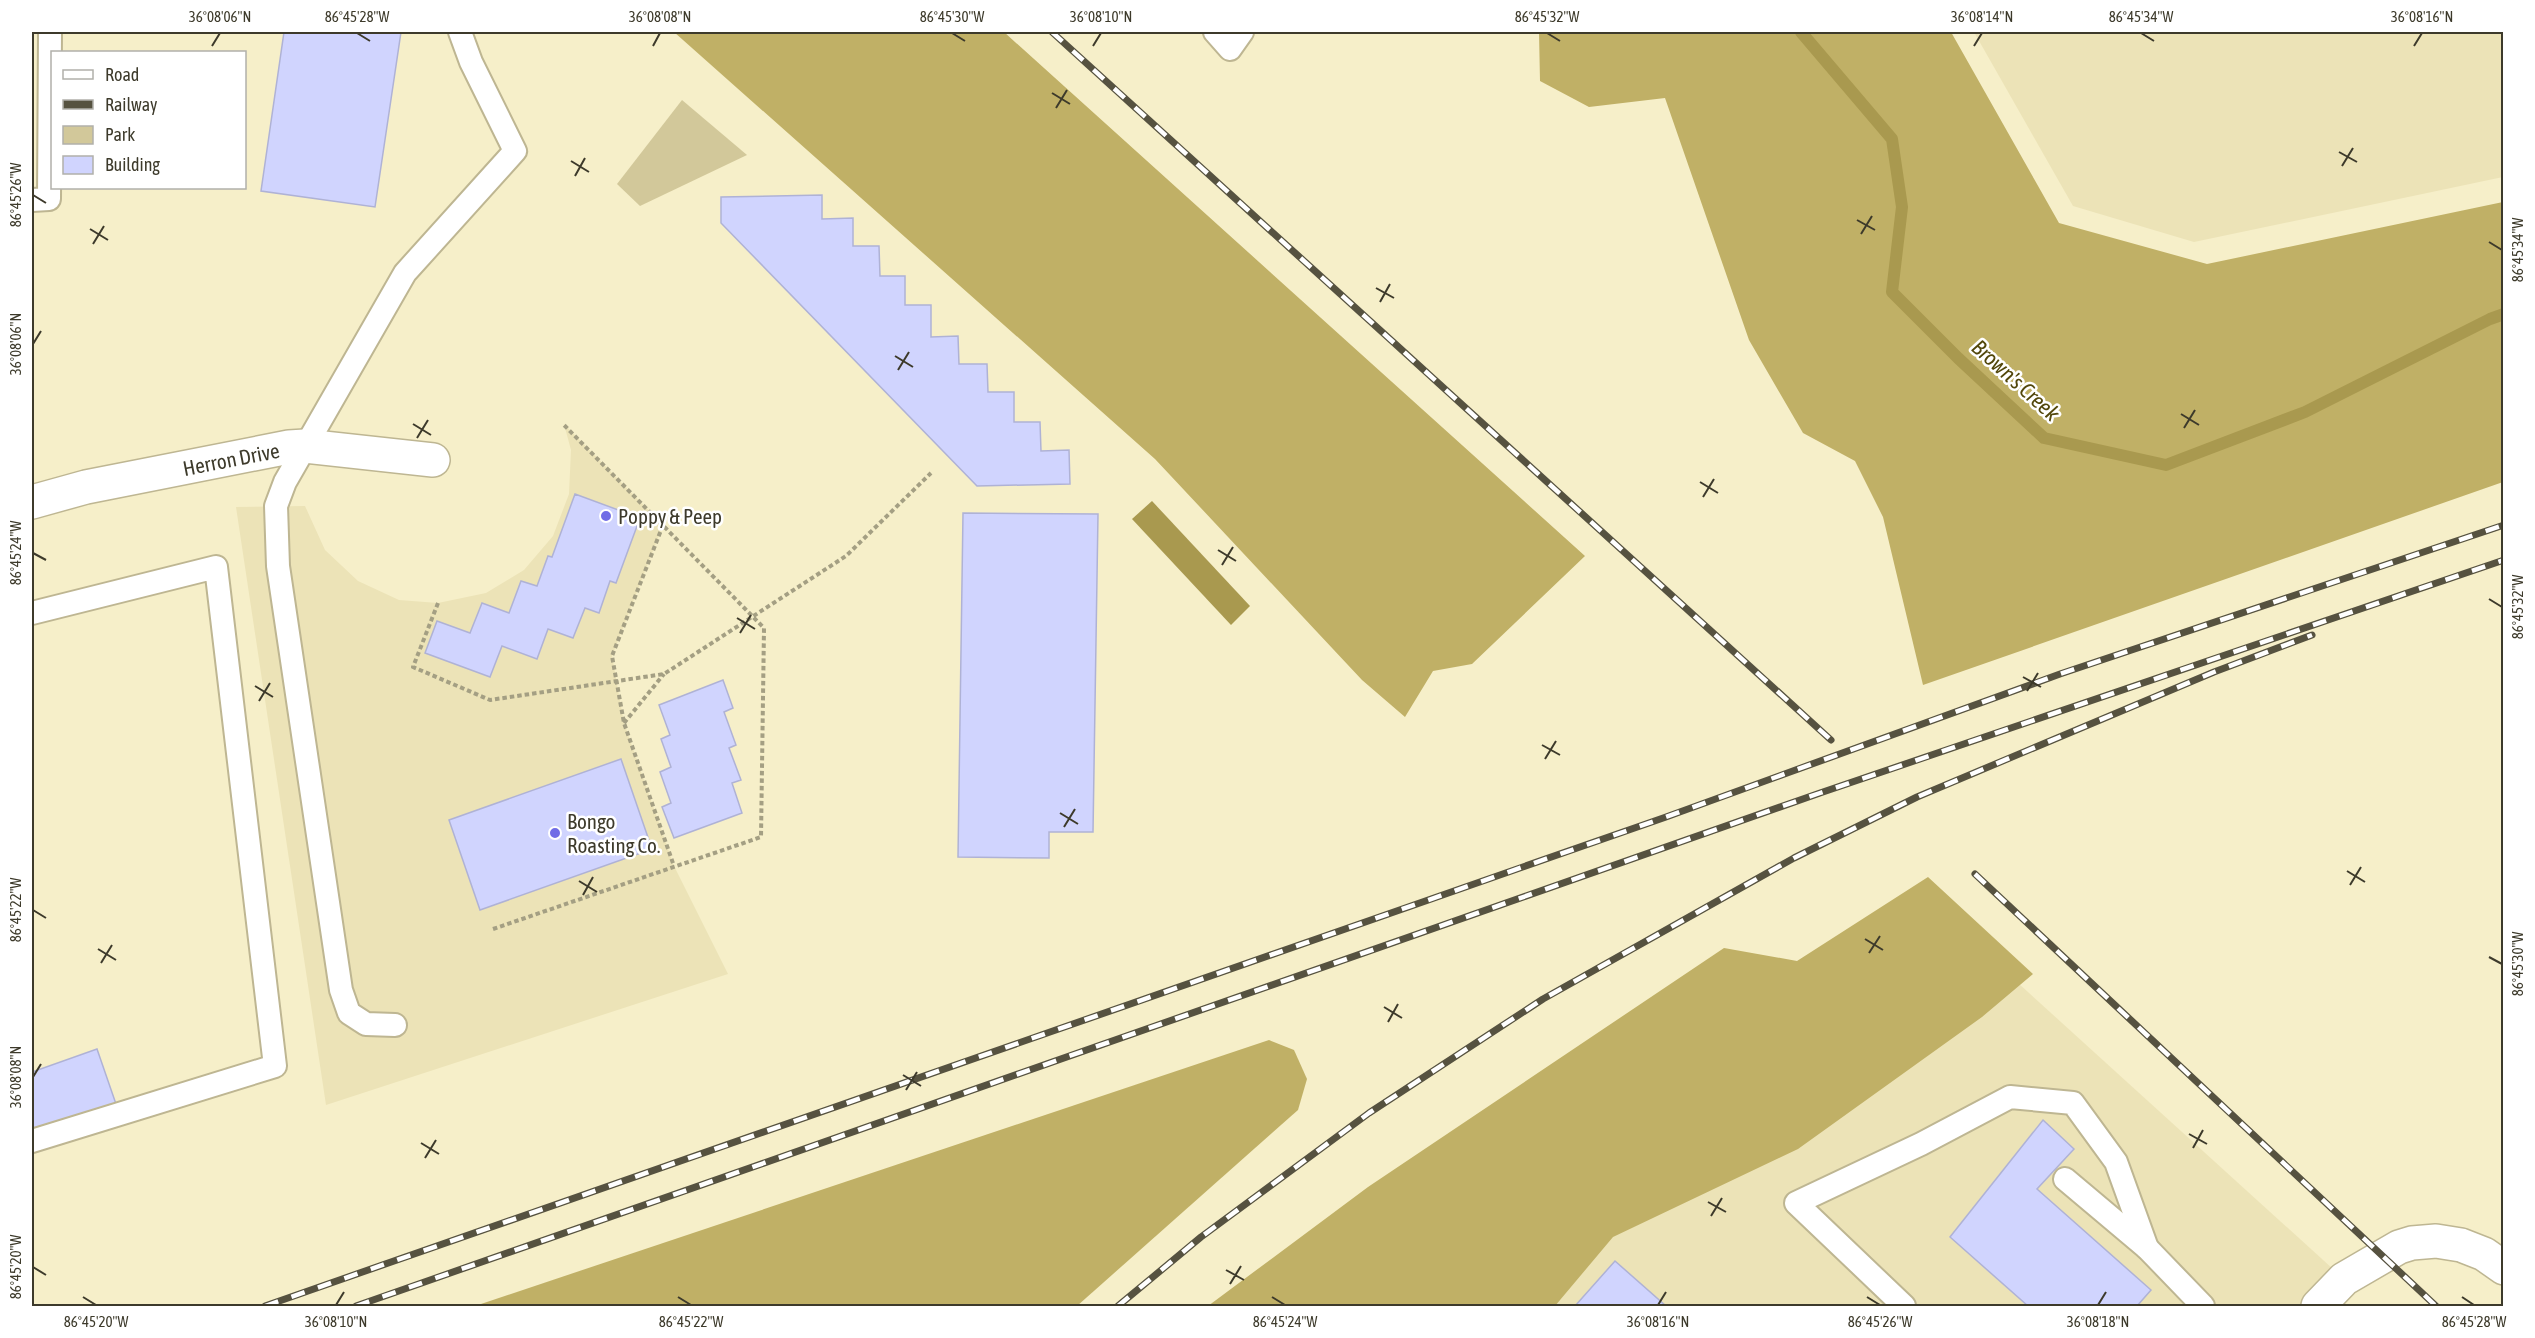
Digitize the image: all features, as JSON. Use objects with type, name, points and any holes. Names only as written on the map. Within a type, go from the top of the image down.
[{"type":"street","name":"Herron Drive","points":[[32,502],[86,487],[289,447],[305,446],[433,460]]},
{"type":"street","points":[[2318,1306],[2344,1279],[2399,1247],[2412,1243],[2448,1242],[2473,1249],[2504,1268]]},
{"type":"lane","points":[[32,200],[49,199],[50,32]]},
{"type":"lane","points":[[395,1025],[366,1024],[358,1019],[349,1013],[341,990],[278,566],[276,506],[285,482],[405,273],[515,151],[471,62],[460,32]]},
{"type":"lane","points":[[1215,32],[1230,49],[1242,32]]},
{"type":"lane","points":[[32,613],[216,567],[274,1066],[32,1141]]},
{"type":"lane","points":[[1904,1306],[1796,1203],[1922,1144],[2010,1096],[2073,1103],[2116,1162],[2147,1248]]},
{"type":"lane","points":[[2065,1179],[2147,1248],[2203,1306]]},
{"type":"path","points":[[493,929],[761,837],[764,628],[564,424]]},
{"type":"path","points":[[624,723],[664,674],[846,556],[931,473]]},
{"type":"path","points":[[663,525],[612,656],[624,723],[674,866]]},
{"type":"path","points":[[438,603],[413,667],[490,700],[664,674]]},
{"type":"shaded area","points":[[674,32],[1004,32],[1585,556],[1472,664],[1433,671],[1405,717],[1362,680],[1155,459]]},
{"type":"shaded area","points":[[1539,32],[1951,32],[2059,223],[2207,264],[2503,202],[2503,482],[1923,685],[1883,517],[1855,461],[1803,433],[1749,340],[1665,98],[1589,107],[1540,81]]},
{"type":"shaded area","points":[[1974,32],[2503,32],[2503,177],[2194,242],[2073,206]]},
{"type":"shaded area","points":[[564,424],[663,525],[612,656],[624,723],[674,866],[728,974],[326,1105],[236,507],[305,506],[325,550],[358,581],[399,600],[438,603],[486,593],[524,570],[553,536],[569,494],[571,450]]},
{"type":"shaded area","points":[[1152,501],[1250,606],[1231,625],[1132,519]]},
{"type":"shaded area","points":[[1928,877],[2033,974],[1982,1017],[1798,1149],[1613,1237],[1555,1306],[1208,1306],[1368,1187],[1724,948],[1797,961]]},
{"type":"shaded area","points":[[1942,914],[2344,1279],[2318,1306],[1417,1306]]},
{"type":"shaded area","points":[[1269,1040],[1294,1050],[1307,1079],[1298,1110],[1077,1306],[475,1306]]},
{"type":"green space","points":[[682,100],[747,155],[640,206],[617,184]]},
{"type":"building","points":[[284,32],[401,32],[375,207],[261,191]]},
{"type":"building","points":[[822,195],[822,219],[853,218],[853,246],[879,246],[880,276],[905,276],[905,305],[931,305],[931,337],[958,336],[959,364],[987,364],[988,392],[1014,392],[1014,422],[1040,422],[1041,451],[1069,450],[1070,484],[977,486],[721,223],[721,197]]},
{"type":"building","points":[[575,494],[640,518],[616,583],[610,581],[599,613],[585,608],[573,638],[548,629],[537,659],[502,646],[490,677],[425,653],[437,621],[470,633],[482,603],[509,613],[521,581],[537,586],[548,556],[552,557]]},
{"type":"building","points":[[963,513],[1098,514],[1093,832],[1049,832],[1049,858],[958,857]]},
{"type":"building","points":[[723,680],[733,708],[724,712],[736,745],[729,748],[741,780],[732,783],[742,813],[674,838],[662,807],[671,803],[660,772],[671,767],[661,739],[670,735],[659,705]]},
{"type":"building","points":[[621,759],[652,849],[480,910],[449,820]]},
{"type":"building","points":[[97,1049],[116,1104],[32,1134],[32,1072]]},
{"type":"building","points":[[2043,1120],[2074,1149],[2037,1189],[2151,1290],[2137,1306],[2028,1306],[1950,1237]]},
{"type":"building","points":[[1615,1261],[1666,1306],[1575,1306]]},
{"type":"waterway","name":"Brown's Creek","points":[[1801,32],[1892,139],[1902,207],[1892,292],[1958,358],[2044,438],[2166,465],[2305,412],[2504,314]]},
{"type":"railway","points":[[1052,32],[1831,740]]},
{"type":"railway","points":[[265,1306],[1666,817],[2060,674],[2504,525]]},
{"type":"railway","points":[[356,1306],[1820,793],[2504,560]]},
{"type":"railway","points":[[1118,1306],[1201,1237],[1369,1113],[1543,999],[1794,858],[1917,797],[2214,672],[2312,635]]},
{"type":"railway","points":[[1975,874],[2436,1306]]},
{"type":"place","name":"Poppy & Peep","points":[[606,516]]},
{"type":"place","name":"Bongo Roasting Co.","points":[[555,833]]}]
